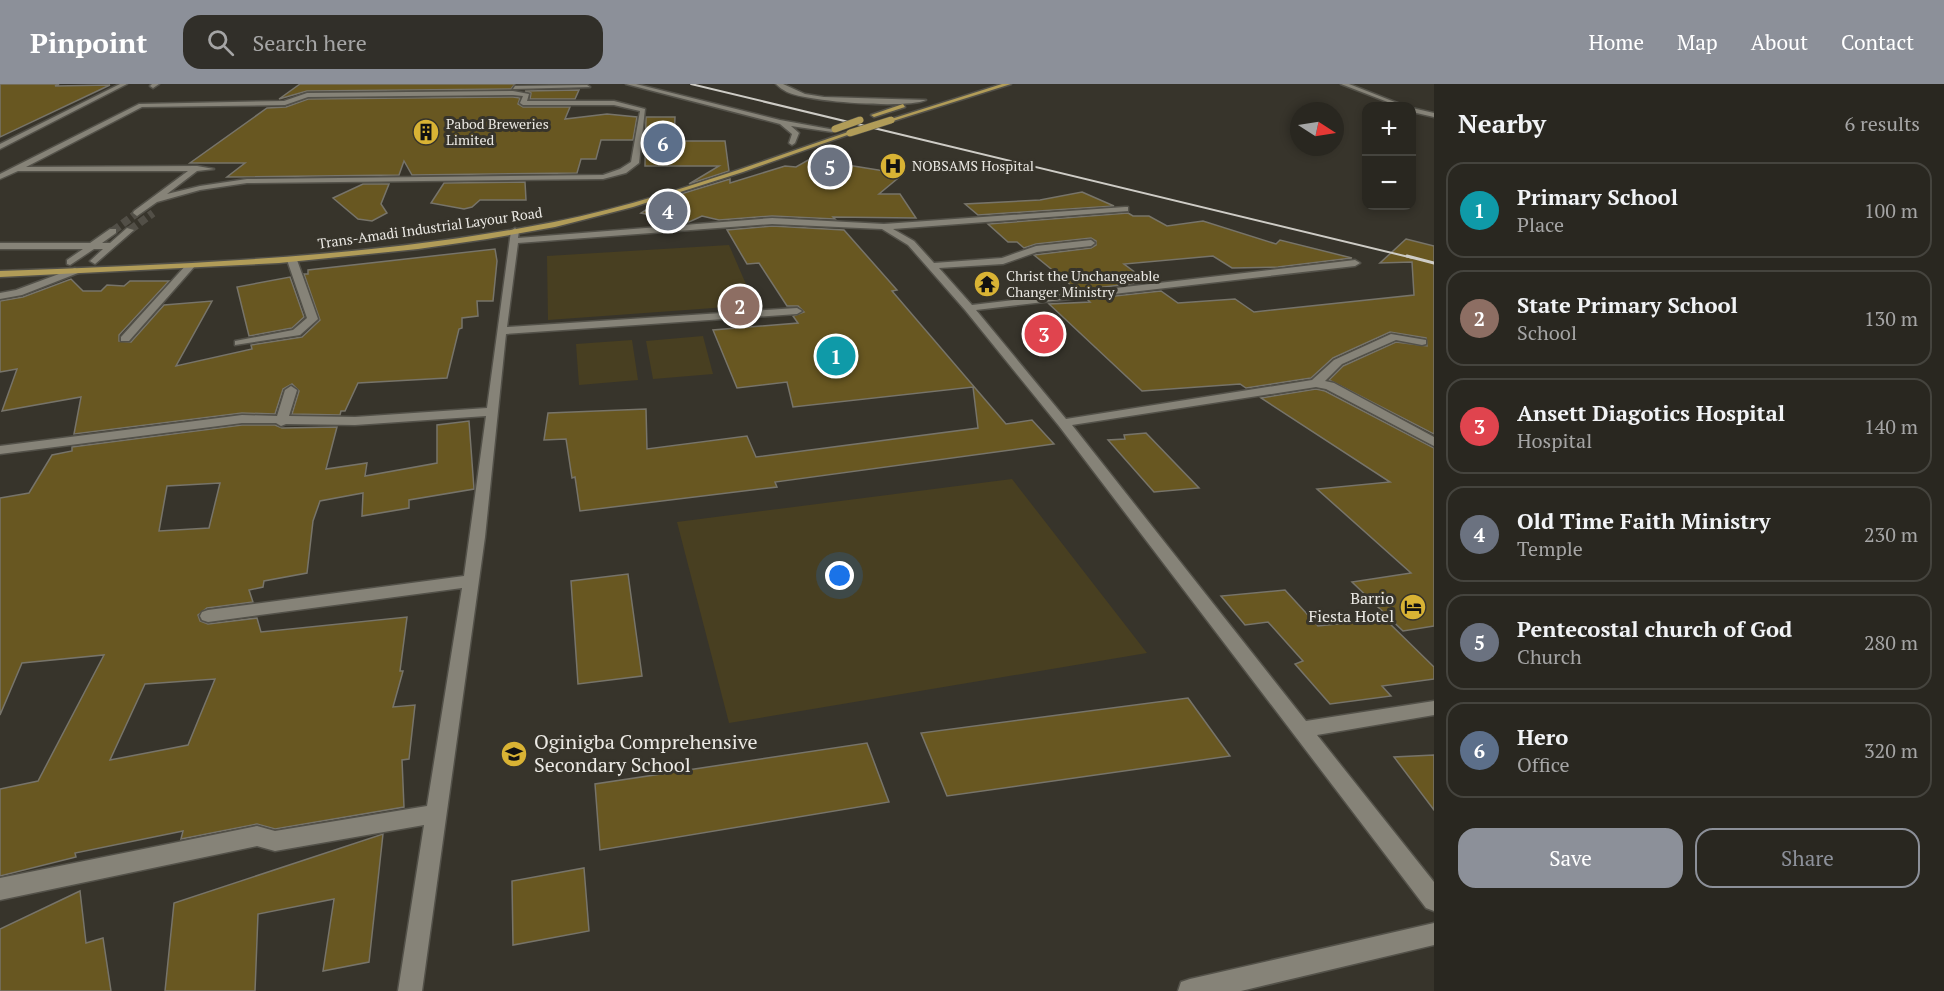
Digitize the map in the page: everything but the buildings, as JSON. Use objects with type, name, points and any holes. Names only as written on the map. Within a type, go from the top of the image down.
[{"type":"main road","points":[[965,88],[981,84]]},
{"type":"main road","name":"Trans-Amadi Industrial Layour Road","points":[[0,264],[190,266],[292,260],[514,236],[655,198],[850,133],[1008,84]]},
{"type":"main road","name":"Trans-Amadi Industrial Layour Road","points":[[0,274],[73,266],[95,261],[308,249],[506,223],[619,200],[933,97]]},
{"type":"street","points":[[0,147],[124,84]]},
{"type":"street","points":[[473,86],[487,84]]},
{"type":"street","points":[[521,88],[539,84]]},
{"type":"street","points":[[473,86],[580,89],[588,86],[582,84]]},
{"type":"street","points":[[629,84],[780,122],[834,129]]},
{"type":"street","points":[[778,84],[787,91],[809,96],[885,101],[923,100]]},
{"type":"street","points":[[1344,84],[1391,102]]},
{"type":"street","points":[[0,177],[146,104],[285,103],[307,95],[513,93],[527,94],[523,103],[614,104],[643,110],[635,164],[623,171],[603,177],[247,181],[178,193],[154,200]]},
{"type":"street","points":[[885,101],[897,108]]},
{"type":"street","points":[[1416,111],[1434,115]]},
{"type":"street","points":[[780,122],[796,133],[792,144]]},
{"type":"street","points":[[137,213],[197,168]]},
{"type":"street","points":[[16,169],[210,169],[153,213]]},
{"type":"street","points":[[410,991],[488,467],[490,412],[514,236],[772,221],[884,227],[1125,209]]},
{"type":"street","points":[[884,227],[911,243],[969,308],[1063,423],[1434,900]]},
{"type":"street","points":[[95,261],[109,246],[130,230]]},
{"type":"street","points":[[0,296],[18,293],[73,266],[92,246],[113,231]]},
{"type":"street","points":[[931,266],[1003,261],[1036,249],[1091,243]]},
{"type":"street","points":[[0,246],[109,246]]},
{"type":"street","points":[[239,343],[296,333],[312,319],[292,260]]},
{"type":"street","points":[[969,308],[1354,263]]},
{"type":"street","points":[[125,339],[190,266]]},
{"type":"street","points":[[501,331],[797,311]]},
{"type":"street","points":[[1316,383],[1338,362],[1395,336],[1422,342]]},
{"type":"street","points":[[1063,423],[1316,383],[1330,386],[1434,442]]},
{"type":"street","points":[[281,422],[291,390]]},
{"type":"street","points":[[0,450],[187,424],[242,419],[281,422],[355,421],[490,412]]},
{"type":"street","points":[[208,616],[471,581]]},
{"type":"street","points":[[1302,730],[1434,708]]},
{"type":"street","points":[[0,889],[257,836],[275,841],[435,813]]},
{"type":"street","points":[[1190,991],[1434,934]]},
{"type":"shaded area","points":[[729,245],[755,305],[548,320],[547,256]]},
{"type":"shaded area","points":[[703,336],[713,374],[653,379],[646,341]]},
{"type":"shaded area","points":[[632,340],[638,380],[579,385],[576,344]]},
{"type":"shaded area","points":[[1012,479],[1147,653],[729,723],[677,522]]},
{"type":"tunnel","points":[[113,231],[137,213]]},
{"type":"tunnel","points":[[130,230],[153,213]]},
{"type":"railway","points":[[691,84],[1413,258]]},
{"type":"railway","points":[[1407,256],[1434,263]]},
{"type":"place","name":"Pabod Breweries Limited","points":[[426,132]]},
{"type":"place","name":"Hero","points":[[663,143]]},
{"type":"place","name":"NOBSAMS Hospital","points":[[893,166]]},
{"type":"place","name":"Pentecostal church of God","points":[[830,167]]},
{"type":"place","name":"Old Time Faith Ministry","points":[[668,211]]},
{"type":"place","name":"Christ the Unchangeable Changer Ministry","points":[[987,284]]},
{"type":"place","name":"State Primary School","points":[[740,306]]},
{"type":"place","name":"Ansett Diagotics Hospital","points":[[1044,334]]},
{"type":"place","name":"Primary School","points":[[836,356]]},
{"type":"place","name":"Barrio Fiesta Hotel","points":[[1413,607]]},
{"type":"place","name":"Oginigba Comprehensive Secondary School","points":[[514,754]]}]
